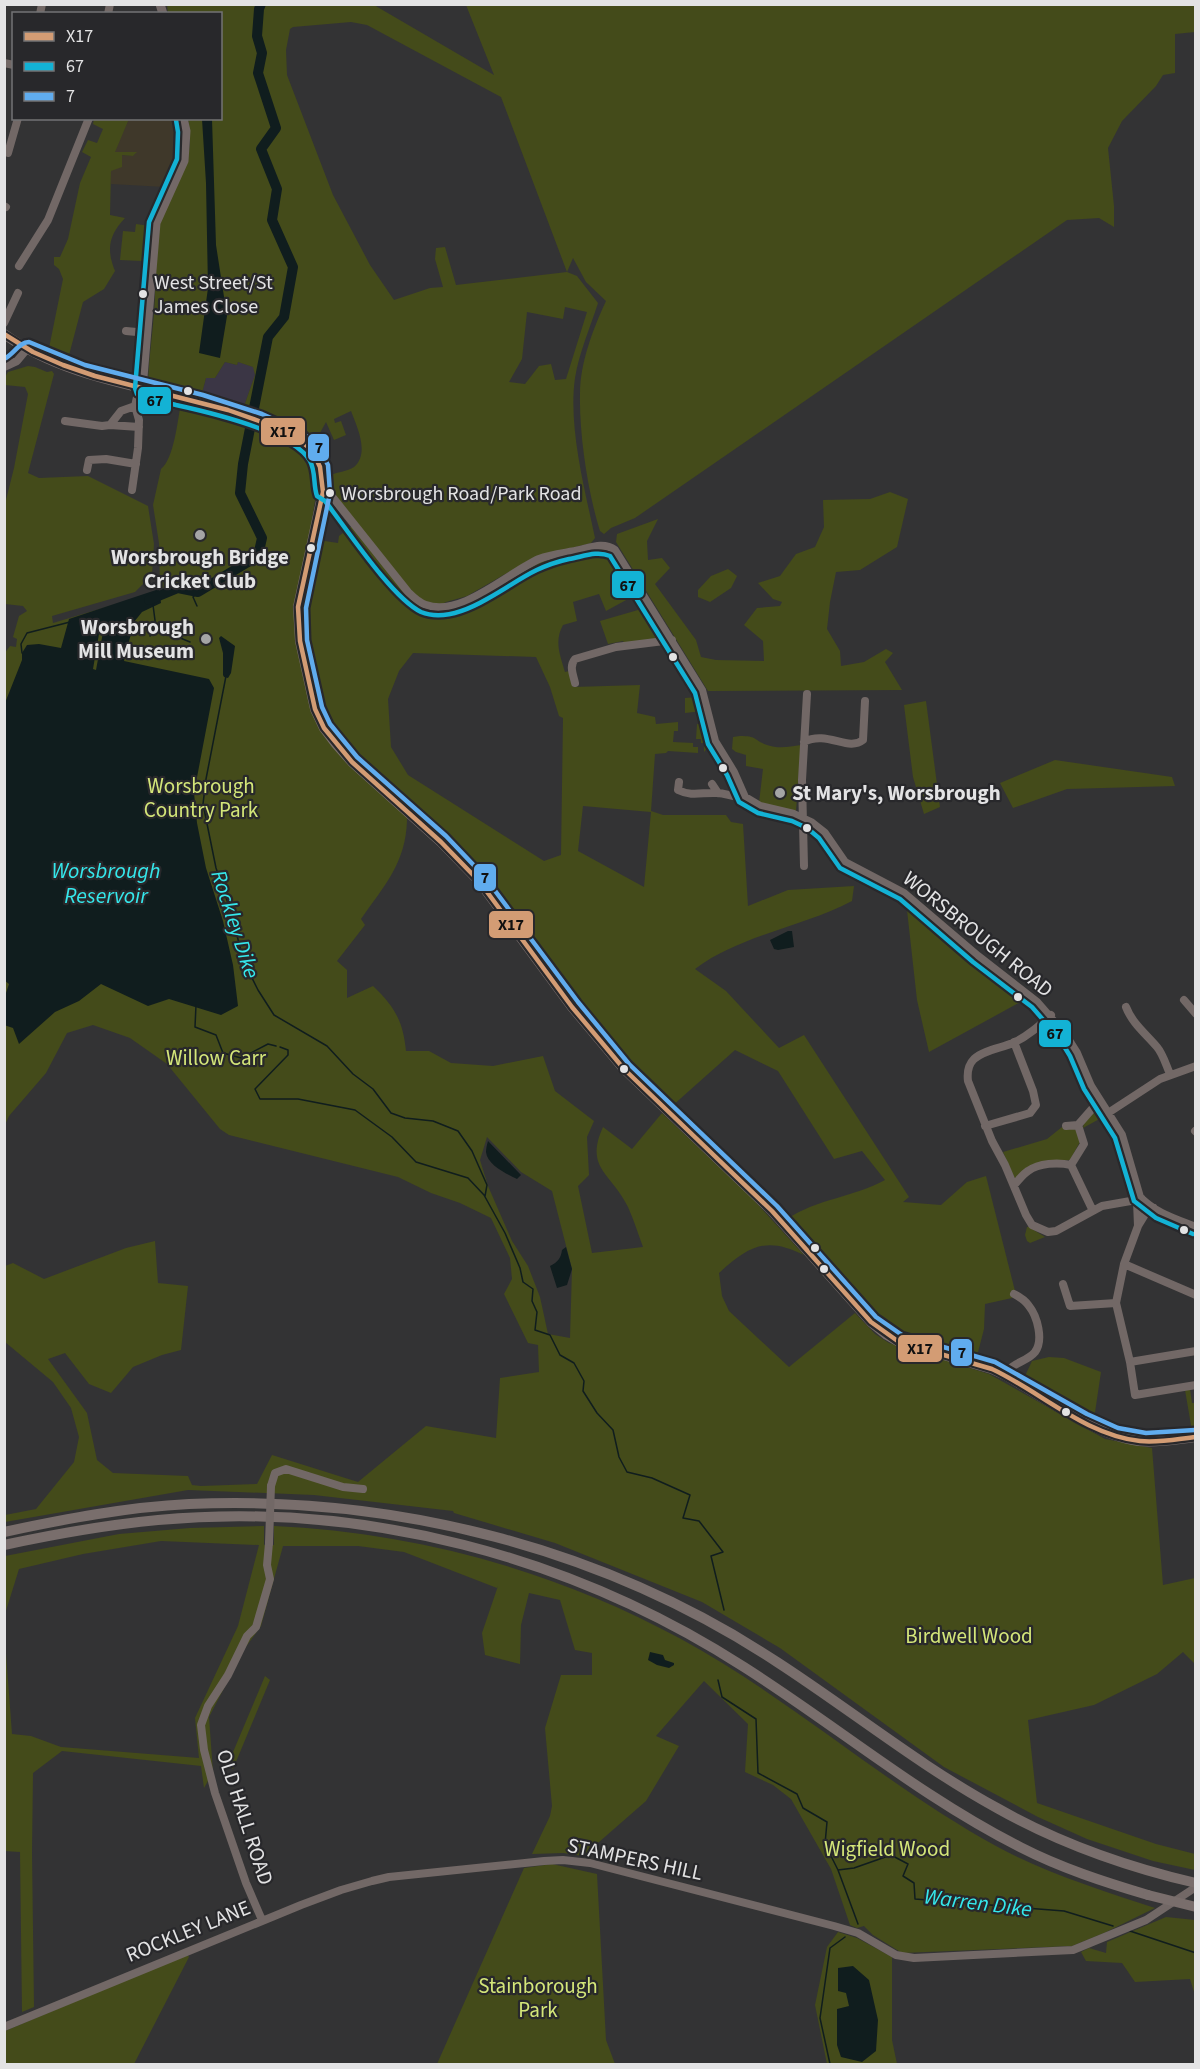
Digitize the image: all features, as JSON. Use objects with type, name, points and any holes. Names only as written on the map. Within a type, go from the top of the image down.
[{"type":"highway","points":[[4,334],[50,360],[141,388],[237,412],[295,437],[308,446],[317,458],[322,472],[323,492],[298,607],[298,624],[315,709],[324,728],[352,762],[441,842],[479,881],[572,1007],[613,1057],[772,1211],[871,1322],[899,1341],[992,1369],[1084,1421],[1116,1435],[1146,1441],[1196,1437]]},
{"type":"highway","points":[[4,1532],[120,1511],[188,1504],[267,1503],[348,1509],[395,1516],[458,1527],[518,1543],[582,1564],[631,1584],[719,1627],[776,1660],[959,1785],[1029,1825],[1095,1853],[1196,1885]]},
{"type":"highway","points":[[4,1545],[106,1526],[159,1520],[266,1518],[324,1521],[392,1530],[455,1542],[517,1560],[610,1594],[710,1645],[923,1790],[1021,1848],[1081,1874],[1148,1896],[1196,1907]]},
{"type":"main road","points":[[141,388],[156,223],[184,160],[186,131],[183,120]]},
{"type":"street","points":[[8,153],[17,120]]},
{"type":"street","points":[[19,266],[48,220],[88,120]]},
{"type":"street","points":[[4,323],[18,293]]},
{"type":"street","points":[[126,332],[147,333]]},
{"type":"street","points":[[4,367],[17,361],[27,349]]},
{"type":"street","points":[[132,490],[139,427],[139,414],[135,406],[141,388]]},
{"type":"street","points":[[110,425],[121,411],[135,406]]},
{"type":"street","points":[[65,421],[102,426],[139,427]]},
{"type":"street","points":[[87,470],[89,460],[106,459],[136,464]]},
{"type":"street","points":[[323,492],[330,494],[408,592],[425,605],[439,607],[455,605],[476,596],[540,559],[600,545],[606,545],[615,550],[702,690],[715,741],[734,772],[745,797]]},
{"type":"street","points":[[575,683],[571,669],[575,659],[616,647],[672,640]]},
{"type":"street","points":[[804,866],[802,803],[807,694]]},
{"type":"street","points":[[804,742],[811,738],[821,737],[847,744],[859,743],[863,740],[865,701]]},
{"type":"street","name":"WORSBROUGH ROAD","points":[[679,782],[678,790],[684,794],[718,793],[735,798],[745,797],[760,806],[803,818],[825,833],[844,862],[904,893],[978,956],[1037,1002],[1051,1016],[1077,1053],[1091,1086],[1122,1135],[1137,1187],[1138,1226]]},
{"type":"street","points":[[712,784],[718,793]]},
{"type":"street","points":[[1184,1000],[1196,1014]]},
{"type":"street","points":[[1126,1007],[1141,1030],[1158,1048],[1170,1074]]},
{"type":"street","points":[[1051,1016],[1034,1031],[977,1057],[969,1067],[968,1081],[985,1126],[1032,1225],[1039,1230],[1056,1231],[1093,1211],[1116,1202],[1139,1200],[1196,1227]]},
{"type":"street","points":[[985,1126],[1030,1113],[1036,1105],[1014,1042]]},
{"type":"street","points":[[1108,1113],[1170,1074],[1196,1066]]},
{"type":"street","points":[[1066,1126],[1078,1125],[1100,1101]]},
{"type":"street","points":[[1071,1165],[1084,1144],[1078,1125]]},
{"type":"street","points":[[1014,1185],[1028,1170],[1041,1165],[1057,1163],[1071,1165]]},
{"type":"street","points":[[1071,1165],[1093,1211]]},
{"type":"street","points":[[1154,1208],[1146,1212],[1138,1226],[1124,1264],[1116,1303],[1135,1395],[1196,1385]]},
{"type":"street","points":[[1124,1264],[1196,1295]]},
{"type":"street","points":[[1064,1284],[1070,1306],[1116,1303]]},
{"type":"street","points":[[1005,1375],[1011,1366],[1035,1353],[1039,1345],[1035,1315],[1028,1305],[1014,1294]]},
{"type":"street","points":[[1130,1362],[1196,1352]]},
{"type":"street","name":"OLD HALL ROAD","points":[[262,1920],[246,1883],[215,1793],[204,1750],[201,1725],[208,1706],[228,1675],[247,1636],[256,1627],[270,1579],[267,1565],[270,1486],[275,1473],[286,1469],[343,1487],[363,1489]]},
{"type":"street","name":"STAMPERS HILL","points":[[389,1877],[563,1860],[590,1863],[827,1924],[867,1938],[896,1955],[914,1958],[1073,1950],[1146,1920],[1196,1885]]},
{"type":"street","name":"ROCKLEY LANE","points":[[4,2027],[262,1920],[341,1890],[389,1877]]},
{"type":"shaded area","points":[[129,120],[173,120],[175,164],[165,187],[111,184],[111,171],[122,155],[133,156],[136,153],[114,152]]},
{"type":"shaded area","points":[[225,362],[237,365],[238,362],[254,367],[255,375],[243,409],[201,397],[206,378],[215,378]]},
{"type":"green space","points":[[167,5],[374,5],[494,75],[466,5],[1195,5],[1195,32],[1175,34],[1175,73],[1163,75],[1156,86],[1122,121],[1108,148],[1114,227],[1099,218],[1067,220],[635,518],[611,528],[604,534],[600,531],[588,482],[581,427],[580,394],[582,370],[588,346],[606,301],[586,282],[573,258],[567,272],[577,276],[598,303],[579,359],[573,397],[582,479],[595,538],[591,543],[533,558],[467,596],[446,602],[425,613],[450,610],[473,602],[541,562],[599,548],[613,552],[639,593],[606,611],[599,594],[573,602],[577,621],[563,625],[560,631],[559,648],[565,672],[569,671],[573,687],[640,685],[637,713],[655,717],[656,724],[678,722],[678,731],[674,731],[673,742],[693,743],[693,747],[698,747],[698,753],[668,751],[655,754],[651,811],[663,815],[726,815],[731,822],[743,824],[748,906],[788,890],[854,886],[852,901],[813,918],[752,939],[713,957],[695,969],[726,991],[779,1048],[804,1035],[909,1197],[903,1202],[941,1205],[967,1182],[986,1176],[1015,1291],[1012,1298],[985,1304],[984,1329],[976,1360],[902,1338],[885,1329],[787,1219],[811,1207],[885,1180],[862,1151],[834,1159],[778,1071],[735,1050],[671,1107],[613,1050],[478,873],[404,802],[407,818],[406,835],[398,862],[361,919],[365,925],[337,961],[347,970],[347,998],[373,986],[387,1001],[397,1015],[403,1031],[406,1051],[429,1051],[451,1063],[493,1066],[543,1056],[555,1091],[594,1121],[587,1137],[589,1175],[578,1186],[592,1253],[643,1247],[628,1207],[598,1162],[598,1141],[603,1127],[632,1149],[662,1113],[750,1196],[804,1255],[779,1246],[758,1247],[740,1256],[719,1273],[722,1296],[729,1311],[789,1367],[855,1313],[875,1334],[889,1343],[989,1374],[1105,1439],[1152,1448],[1163,1585],[1195,1578],[1195,1664],[1183,1652],[1157,1674],[1094,1705],[1028,1720],[1037,1803],[1156,1844],[1195,1854],[1195,1870],[1153,1861],[1087,1839],[1038,1817],[944,1767],[780,1648],[702,1602],[555,1543],[453,1511],[314,1495],[188,1490],[5,1522],[5,1515],[36,1509],[74,1462],[79,1437],[71,1408],[53,1382],[5,1342],[5,1266],[13,1263],[44,1279],[126,1248],[155,1241],[158,1283],[188,1286],[181,1350],[133,1367],[111,1393],[89,1384],[65,1353],[48,1359],[87,1413],[97,1460],[113,1473],[188,1476],[192,1485],[201,1486],[257,1484],[272,1455],[358,1482],[426,1426],[496,1438],[500,1378],[539,1372],[538,1345],[528,1343],[504,1294],[512,1279],[510,1258],[491,1218],[398,1177],[229,1135],[220,1129],[167,1064],[130,1038],[93,1025],[67,1033],[46,1073],[9,1116],[5,1125],[4,654],[10,646],[16,647],[17,639],[13,637],[19,616],[27,611],[23,606],[5,604],[4,508],[28,394],[25,387],[5,385],[5,377],[8,372],[28,366],[47,372],[52,371],[54,374],[28,473],[39,478],[88,476],[148,506],[154,544],[152,575],[135,592],[52,616],[53,623],[166,589],[160,586],[159,543],[153,505],[161,469],[172,448],[181,402],[246,423],[285,439],[307,456],[318,481],[310,533],[318,540],[338,543],[339,536],[356,523],[336,495],[331,475],[354,467],[361,455],[361,440],[351,411],[334,419],[335,423],[341,421],[346,435],[334,440],[326,422],[315,442],[293,428],[243,409],[255,375],[253,367],[238,362],[237,365],[225,362],[215,378],[206,378],[201,397],[148,383],[156,241],[165,208],[187,162],[190,136],[188,120],[222,120],[222,12],[168,12]],"holes":[[[351,22],[367,25],[501,97],[567,272],[456,285],[445,247],[436,248],[435,259],[443,287],[430,288],[394,300],[370,265],[333,195],[287,75],[286,50],[290,29],[293,27]],[[565,307],[587,312],[566,379],[555,380],[551,364],[539,366],[525,384],[509,382],[522,359],[527,312],[563,319]],[[413,653],[536,657],[550,687],[559,716],[563,718],[561,855],[544,861],[408,775],[391,747],[388,699],[399,671]],[[583,806],[651,812],[644,887],[578,851]],[[487,1137],[521,1172],[552,1191],[572,1269],[570,1338],[548,1334],[540,1297],[528,1266],[512,1241],[488,1186],[480,1160]]]},
{"type":"green space","points":[[94,120],[129,120],[115,152],[137,152],[133,156],[122,155],[122,167],[111,171],[110,215],[125,218],[112,236],[110,249],[115,271],[104,289],[83,302],[68,359],[48,353],[63,279],[59,269],[54,265],[54,257],[60,257],[68,239],[80,183],[91,157],[82,152],[88,140],[97,143],[103,129],[93,124]]},
{"type":"green space","points":[[173,120],[180,120],[179,159],[172,183],[168,183],[175,164]]},
{"type":"green space","points":[[136,224],[150,226],[147,271],[142,271],[142,261],[120,260],[123,231],[135,232]]},
{"type":"green space","points":[[890,492],[908,499],[897,547],[860,570],[836,572],[827,629],[840,651],[841,666],[864,662],[886,649],[893,653],[885,662],[902,690],[708,691],[616,542],[617,534],[658,519],[647,541],[648,560],[662,558],[670,568],[655,584],[696,640],[701,657],[716,660],[764,661],[763,641],[744,625],[757,608],[780,606],[782,602],[773,599],[758,583],[780,576],[796,554],[815,547],[824,527],[823,500],[870,499]]},
{"type":"green space","points":[[728,569],[737,576],[731,588],[710,602],[698,597],[698,590],[711,576]]},
{"type":"green space","points":[[643,598],[665,636],[662,639],[608,644],[600,621],[638,610],[638,601]]},
{"type":"green space","points":[[685,698],[700,698],[702,711],[685,713]]},
{"type":"green space","points":[[926,701],[940,807],[924,814],[913,777],[904,705]]},
{"type":"green space","points":[[697,724],[704,724],[711,744],[704,752],[704,743],[701,743],[701,739],[696,739]]},
{"type":"green space","points":[[733,737],[753,738],[775,747],[801,745],[796,811],[759,803],[763,769],[746,766],[746,755],[732,749]]},
{"type":"green space","points":[[1055,760],[1172,777],[1175,786],[1067,789],[1013,808],[1000,783]]},
{"type":"green space","points":[[906,901],[1026,999],[929,1052],[917,1000]]},
{"type":"green space","points":[[1097,1109],[1104,1114],[1103,1117],[1083,1128],[1084,1123]]},
{"type":"green space","points":[[1062,1127],[1078,1130],[1081,1140],[1070,1160],[1034,1165],[1015,1179],[1003,1152],[1047,1139]]},
{"type":"green space","points":[[1027,1227],[1045,1237],[1030,1243],[1025,1235]]},
{"type":"green space","points":[[1049,1357],[1064,1358],[1101,1372],[1094,1419],[1041,1389],[1025,1376],[1032,1361]]},
{"type":"green space","points":[[1190,1389],[1192,1403],[1195,1403],[1195,1431],[1192,1431],[1185,1390]]},
{"type":"green space","name":"Wigfield Wood","points":[[264,1526],[264,1545],[274,1545],[274,1526],[327,1530],[432,1546],[535,1575],[634,1615],[722,1663],[915,1796],[996,1846],[1054,1873],[1155,1908],[1072,1946],[902,1953],[873,1935],[864,1926],[857,1928],[850,1925],[831,1869],[791,1799],[773,1785],[745,1772],[748,1724],[704,1681],[656,1736],[679,1746],[646,1801],[583,1856],[563,1853],[532,1854],[550,1816],[552,1806],[545,1728],[561,1675],[592,1675],[592,1653],[575,1650],[560,1600],[529,1593],[521,1625],[520,1664],[485,1655],[482,1633],[498,1586],[497,1588],[404,1552],[358,1546],[283,1546],[261,1626],[245,1648],[209,1717],[213,1772],[204,1788],[201,1766],[62,1751],[33,1773],[34,2007],[22,2012],[20,1852],[4,1851],[5,1640],[12,1734],[31,1736],[61,1747],[199,1758],[195,1718],[238,1626],[259,1545],[161,1541],[83,1554],[19,1569],[5,1614],[5,1556],[119,1534],[190,1528]]},
{"type":"green space","points":[[265,1676],[270,1680],[233,1769],[228,1764]]},
{"type":"green space","name":"Stainborough Park","points":[[552,1864],[597,1874],[606,2040],[615,2064],[437,2064],[524,1868]]},
{"type":"green space","points":[[1166,1917],[1195,1920],[1195,1995],[1190,1979],[1135,1982],[1122,1963],[1086,1961],[1081,1952],[1089,1948],[1106,1953],[1107,1942]]},
{"type":"green space","points":[[838,1932],[857,1938],[892,1957],[892,2040],[897,2064],[827,2064],[815,2005],[827,1947]]},
{"type":"green space","points":[[187,1954],[189,1957],[134,2064],[5,2064],[5,2031]]},
{"type":"water","points":[[202,120],[212,120],[216,245],[227,316],[220,358],[199,353],[208,288]]},
{"type":"water","name":"Worsbrough Reservoir","points":[[159,589],[161,603],[142,612],[134,622],[124,661],[209,679],[214,688],[194,793],[206,868],[223,921],[233,965],[238,1006],[221,1015],[169,999],[148,1006],[101,984],[79,1001],[55,1012],[19,1044],[13,1028],[4,1025],[5,996],[9,984],[4,980],[5,703],[22,660],[22,653],[27,645],[39,644],[61,648],[69,619]],"holes":[[[104,627],[96,670],[93,669],[100,628]]]},
{"type":"water","points":[[221,636],[235,646],[231,673],[228,678],[223,675],[223,653],[219,638]]},
{"type":"water","points":[[792,931],[794,947],[774,949],[770,940]]},
{"type":"water","points":[[488,1141],[521,1175],[517,1179],[490,1161],[486,1152]]},
{"type":"water","points":[[566,1247],[572,1269],[567,1285],[557,1288],[550,1266],[559,1260],[562,1250]]},
{"type":"water","points":[[650,1652],[663,1655],[665,1660],[674,1665],[669,1668],[657,1665],[648,1660]]},
{"type":"water","points":[[853,1966],[869,1980],[878,2020],[876,2051],[862,2062],[841,2057],[837,2045],[837,2009],[849,2006],[846,1993],[838,1991],[838,1968]]},
{"type":"waterway","points":[[149,600],[178,588],[198,592],[258,556],[262,538],[240,493],[243,464],[268,337],[284,317],[293,267],[272,220],[277,189],[261,149],[276,128],[258,73],[262,53],[257,36],[261,4]]},
{"type":"waterway","points":[[197,606],[193,597],[198,592]]},
{"type":"waterway","points":[[153,605],[156,628],[190,642]]},
{"type":"waterway","points":[[22,653],[21,644],[27,633],[70,622]]},
{"type":"waterway","points":[[150,636],[156,628]]},
{"type":"waterway","name":"Rockley Dike","points":[[226,676],[203,804],[216,868],[244,962],[274,1015],[327,1046],[353,1074],[373,1089],[391,1113],[405,1118],[433,1121],[458,1131],[472,1151],[487,1185],[485,1196]]},
{"type":"waterway","name":"Rockley Dike","points":[[196,1005],[195,1027],[216,1035],[223,1053],[241,1058],[268,1044],[276,1046]]},
{"type":"waterway","name":"Rockley Dike","points":[[280,1047],[288,1050],[288,1055],[255,1089],[260,1099],[298,1099],[355,1110],[392,1137],[416,1162],[468,1178],[484,1195],[505,1233],[520,1268],[523,1282],[533,1289],[532,1301],[537,1312],[535,1330],[550,1335],[560,1355],[574,1363],[584,1381],[583,1391],[597,1413],[613,1430],[619,1457],[627,1472],[652,1478],[690,1495],[683,1518],[699,1521],[723,1552],[711,1556],[724,1610]]},
{"type":"waterway","name":"Rockley Dike","points":[[718,1680],[722,1697],[756,1719],[758,1773],[797,1794],[803,1808],[827,1822],[825,1844],[838,1870],[858,1924]]},
{"type":"waterway","name":"Warren Dike","points":[[838,1870],[854,1868],[891,1855],[908,1864],[903,1876],[914,1883],[915,1899],[1064,1911],[1113,1926]]},
{"type":"waterway","name":"Warren Dike","points":[[1130,1931],[1196,1953]]},
{"type":"waterway","name":"Rockley Dike","points":[[830,2064],[820,2018],[830,1948],[845,1937]]},
{"type":"transit line","name":"67","points":[[176,120],[177,159],[149,222],[135,388],[137,394],[249,425],[269,432],[301,451],[312,465],[317,496],[325,501],[383,578],[409,604],[421,612],[438,615],[455,613],[480,603],[545,566],[589,554],[610,556],[695,693],[708,744],[727,775],[739,802],[758,813],[792,821],[807,828],[819,838],[840,868],[900,899],[973,962],[1032,1007],[1059,1038],[1070,1056],[1084,1089],[1115,1138],[1134,1201],[1156,1218],[1193,1234]]},
{"type":"transit line","name":"X17","points":[[4,334],[33,352],[95,376],[228,410],[259,421],[297,438],[312,450],[320,467],[323,492],[298,607],[300,641],[315,709],[324,728],[352,762],[441,842],[479,881],[572,1007],[624,1069],[772,1211],[871,1322],[899,1342],[992,1369],[1082,1422],[1120,1437],[1140,1441],[1196,1437]]},
{"type":"transit line","name":"7","points":[[4,359],[22,344],[29,342],[85,365],[203,395],[262,414],[300,431],[318,446],[328,465],[330,493],[306,608],[307,640],[322,707],[330,724],[357,757],[446,836],[484,876],[578,1002],[629,1064],[777,1206],[876,1317],[902,1335],[995,1362],[1087,1414],[1118,1428],[1146,1433],[1195,1430]]},
{"type":"place","name":"West Street/St James Close","points":[[143,294]]},
{"type":"place","name":"Worsbrough Road/Park Road","points":[[330,493]]},
{"type":"place","name":"Worsbrough Bridge Cricket Club","points":[[200,535]]},
{"type":"place","name":"Worsbrough Mill Museum","points":[[206,639]]},
{"type":"place","name":"St Mary's, Worsbrough","points":[[780,793]]},
{"type":"park label","name":"Worsbrough Country Park","points":[[201,798]]},
{"type":"park label","name":"Willow Carr","points":[[216,1058]]},
{"type":"park label","name":"Birdwell Wood","points":[[969,1636]]}]
